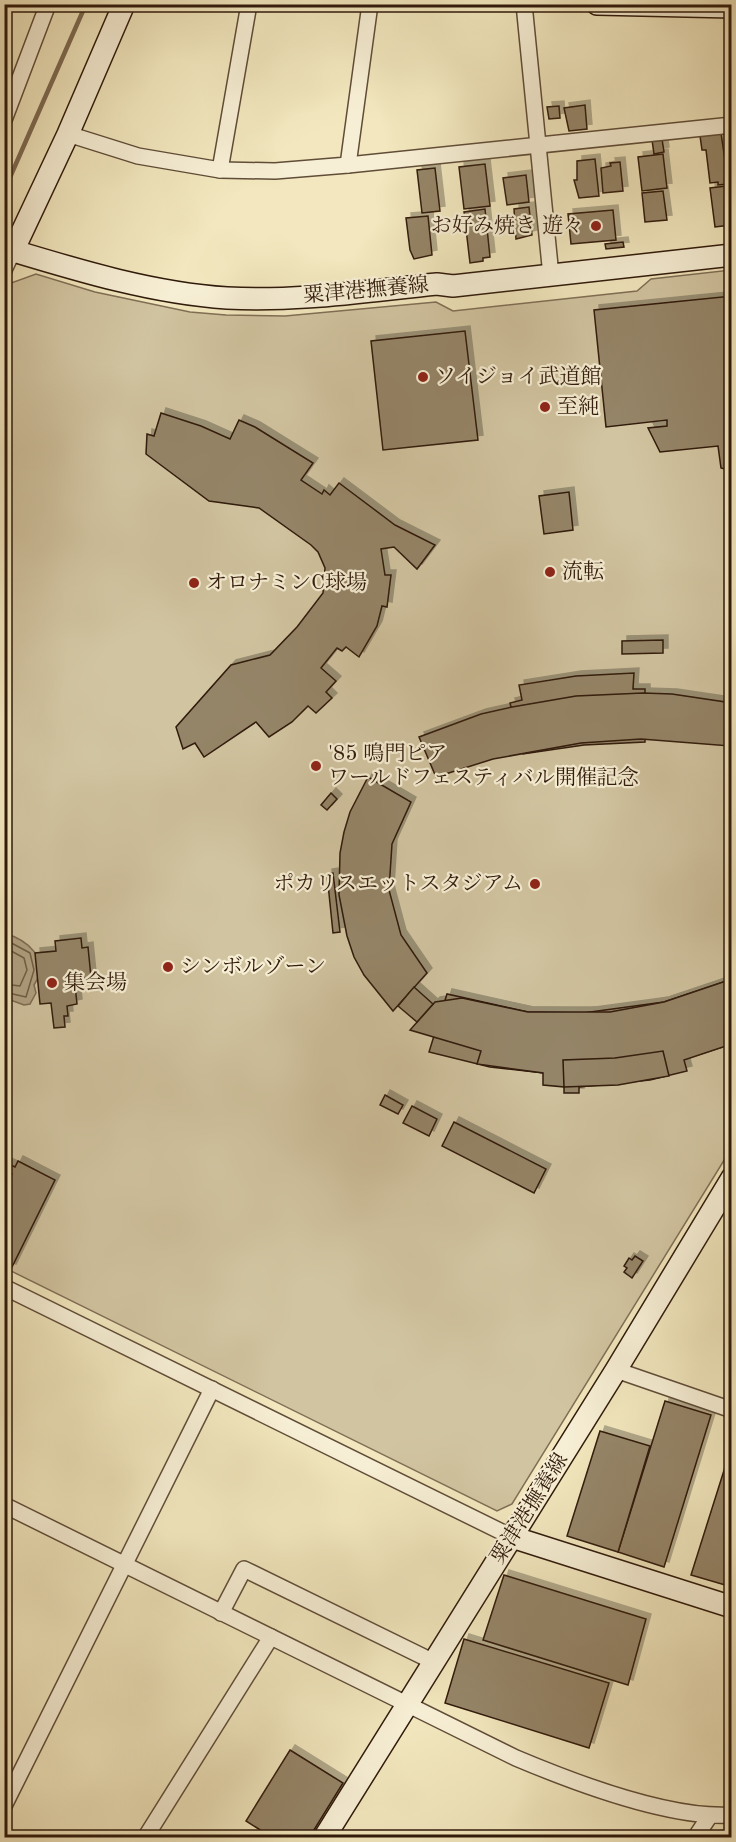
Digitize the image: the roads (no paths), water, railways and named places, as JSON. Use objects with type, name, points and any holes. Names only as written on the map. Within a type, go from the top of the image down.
[{"type":"main road","points":[[7,256],[68,134],[124,4]]},
{"type":"main road","points":[[597,4],[732,7]]},
{"type":"main road","name":"粟津港撫養線","points":[[7,256],[157,289],[227,298],[294,298],[551,276],[732,255]]},
{"type":"main road","name":"粟津港撫養線","points":[[324,1838],[729,1188]]},
{"type":"main road","points":[[512,1537],[732,1607]]},
{"type":"street","points":[[4,120],[48,4]]},
{"type":"street","points":[[220,170],[249,4]]},
{"type":"street","points":[[348,165],[370,4]]},
{"type":"street","points":[[524,4],[551,276]]},
{"type":"street","points":[[68,134],[138,156],[220,170],[276,171],[732,125]]},
{"type":"street","points":[[4,1287],[512,1537]]},
{"type":"street","points":[[616,1370],[732,1410]]},
{"type":"street","points":[[4,1806],[212,1389]]},
{"type":"street","points":[[4,1505],[516,1758],[570,1781],[709,1817],[732,1815]]},
{"type":"street","points":[[221,1612],[244,1569],[434,1662]]},
{"type":"street","points":[[145,1838],[271,1637]]},
{"type":"street","points":[[694,1838],[709,1817]]},
{"type":"water","points":[[4,933],[29,946],[38,959],[39,976],[34,985],[36,993],[30,1004],[24,1005],[5,998]]},
{"type":"waterway","points":[[4,191],[86,4]]},
{"type":"waterway","points":[[715,1838],[721,1832],[732,1831]]},
{"type":"place","name":"お好み焼き 遊々","points":[[596,226]]},
{"type":"place","name":"ソイジョイ武道館","points":[[423,377]]},
{"type":"place","name":"至純","points":[[545,407]]},
{"type":"place","name":"流転","points":[[550,572]]},
{"type":"place","name":"オロナミンC球場","points":[[194,583]]},
{"type":"place","name":"'85 鳴門ピア ワールドフェスティバル開催記念","points":[[316,766]]},
{"type":"place","name":"ポカリスエットスタジアム","points":[[535,884]]},
{"type":"place","name":"シンボルゾーン","points":[[168,967]]},
{"type":"place","name":"集会場","points":[[52,983]]}]
